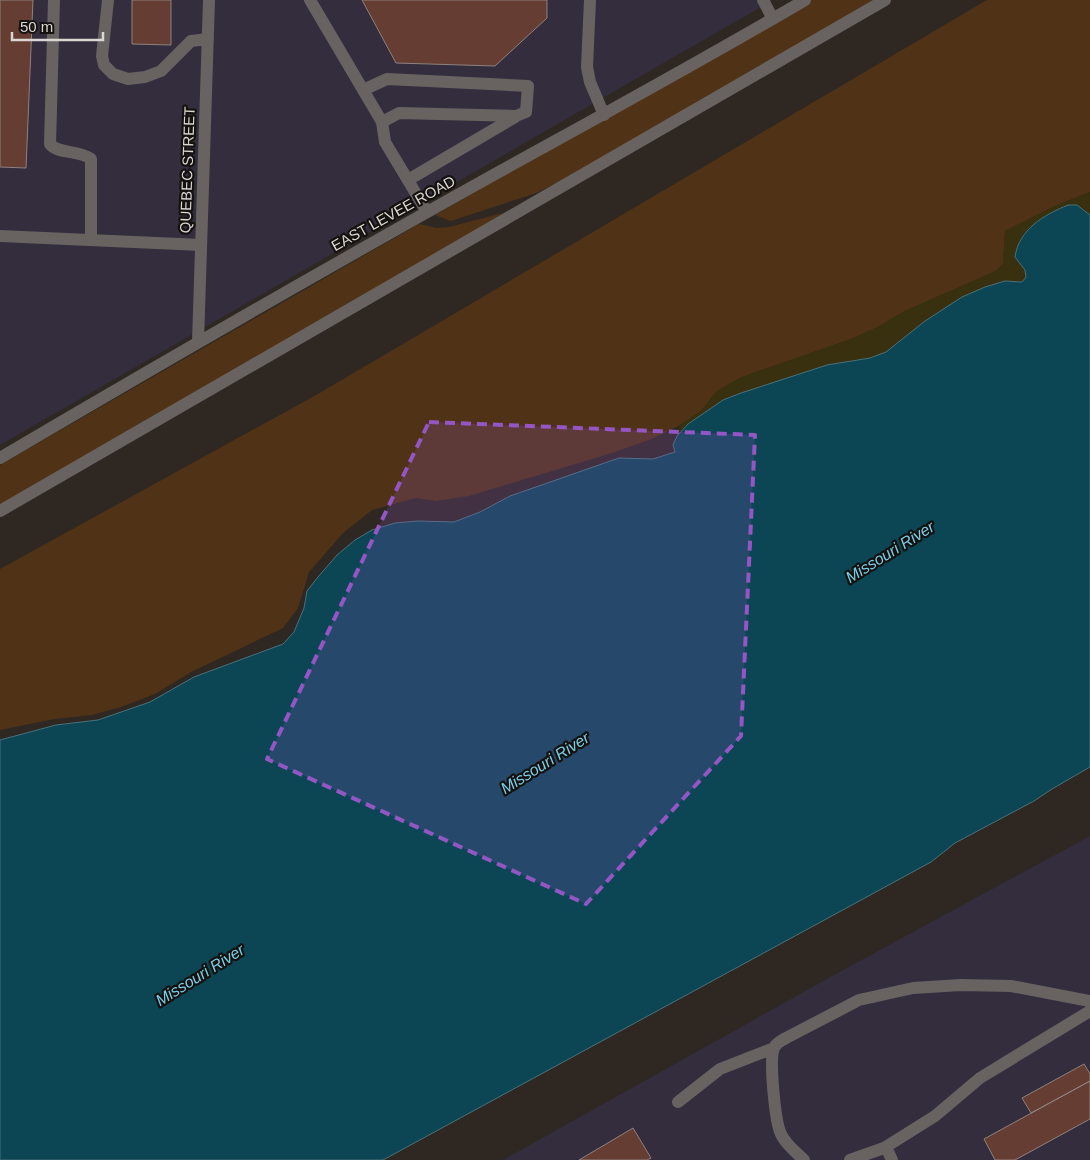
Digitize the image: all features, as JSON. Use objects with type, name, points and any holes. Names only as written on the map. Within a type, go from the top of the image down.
[{"type":"street","points":[[54,0],[50,144],[55,149],[86,155],[91,159],[91,240]]},
{"type":"street","points":[[108,0],[102,56],[104,65],[112,74],[128,79],[146,77],[162,71],[191,41],[208,39]]},
{"type":"street","name":"QUEBEC STREET","points":[[198,342],[209,0]]},
{"type":"street","points":[[310,0],[382,122],[385,142],[427,212]]},
{"type":"street","points":[[590,0],[587,67],[593,90],[604,115]]},
{"type":"street","points":[[763,0],[773,19]]},
{"type":"street","name":"EAST LEVEE ROAD","points":[[0,458],[198,342],[427,212],[604,115],[805,0]]},
{"type":"street","points":[[0,511],[885,0]]},
{"type":"street","points":[[363,90],[387,79],[528,86],[526,112],[516,116],[408,180]]},
{"type":"street","points":[[382,122],[399,113],[516,116]]},
{"type":"street","points":[[0,236],[201,245]]},
{"type":"street","points":[[804,1160],[781,1134],[775,1106],[773,1057],[774,1048],[778,1042],[859,1000],[913,988],[961,985],[1011,986],[1090,1001]]},
{"type":"street","points":[[850,1160],[886,1147],[935,1116],[980,1078],[1090,1011]]},
{"type":"street","points":[[678,1102],[720,1069],[774,1048]]},
{"type":"street","points":[[886,1147],[892,1160]]},
{"type":"highlighted area","points":[[429,422],[755,435],[741,736],[586,904],[267,759]]},
{"type":"shaded area","points":[[0,0],[773,0],[0,445]]},
{"type":"shaded area","points":[[811,0],[876,0],[561,181],[536,193],[451,221],[435,215]]},
{"type":"shaded area","points":[[987,0],[1090,0],[1090,192],[1055,206],[1005,231],[1003,264],[996,271],[905,311],[878,327],[851,339],[742,377],[717,391],[701,411],[680,425],[652,439],[609,454],[469,496],[436,501],[416,498],[372,510],[343,533],[309,572],[298,608],[283,628],[191,672],[155,694],[121,707],[92,715],[54,719],[0,730],[0,569],[318,394]]},
{"type":"shaded area","points":[[503,213],[0,507],[0,465],[419,224],[437,228],[449,227]]},
{"type":"shaded area","points":[[1090,836],[1090,1160],[503,1160],[834,975]]},
{"type":"sand","points":[[1090,192],[1090,215],[1077,206],[1053,212],[1038,221],[1023,234],[1015,257],[1025,270],[1026,277],[1022,282],[1004,281],[985,287],[925,321],[886,352],[741,393],[708,410],[688,424],[677,436],[680,425],[701,411],[717,391],[742,377],[851,339],[878,327],[905,311],[996,271],[1003,264],[1005,231],[1055,206]]},
{"type":"water","name":"Missouri River","points":[[1068,205],[1077,205],[1090,215],[1090,767],[1034,801],[955,843],[931,862],[383,1160],[0,1160],[0,740],[56,725],[98,720],[150,702],[194,677],[283,644],[294,632],[304,608],[307,591],[337,555],[355,540],[372,530],[395,523],[418,521],[454,522],[480,512],[510,496],[619,458],[653,459],[675,452],[673,445],[677,436],[688,424],[723,400],[827,365],[870,358],[886,352],[925,321],[962,297],[1005,281],[1022,282],[1026,277],[1025,270],[1015,257],[1017,247],[1022,238],[1042,218]]},
{"type":"building","points":[[0,0],[33,0],[26,168],[0,167]]},
{"type":"building","points":[[132,0],[171,0],[171,45],[132,44]]},
{"type":"building","points":[[362,0],[547,0],[547,18],[495,66],[396,63]]},
{"type":"building","points":[[1084,1064],[1090,1074],[1090,1081],[1031,1113],[1022,1098]]},
{"type":"building","points":[[1090,1081],[1090,1119],[1015,1160],[995,1160],[984,1139]]},
{"type":"building","points":[[633,1128],[651,1158],[647,1160],[579,1160]]}]
